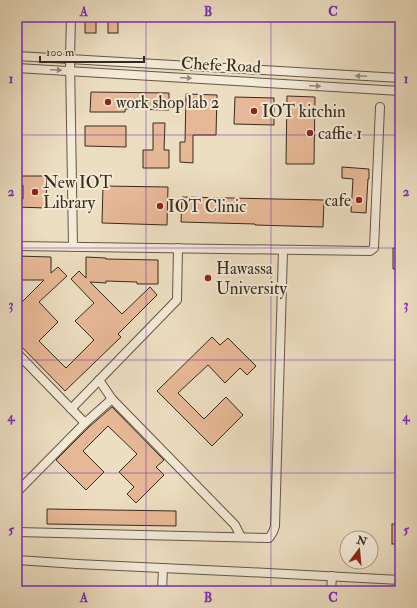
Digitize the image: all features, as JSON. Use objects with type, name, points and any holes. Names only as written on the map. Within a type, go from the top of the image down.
[{"type":"street","points":[[71,17],[70,71],[73,247]]},
{"type":"street","name":"Chefe Road","points":[[17,56],[400,78]]},
{"type":"street","name":"Chefe Road","points":[[17,68],[400,91]]},
{"type":"street","points":[[17,246],[370,251],[374,248],[380,107]]},
{"type":"street","points":[[71,409],[177,300],[178,248]]},
{"type":"street","points":[[17,532],[269,538],[275,526],[283,250]]},
{"type":"street","points":[[17,353],[85,424]]},
{"type":"street","points":[[98,380],[112,399],[236,526],[241,537]]},
{"type":"street","points":[[17,492],[112,399]]},
{"type":"street","points":[[17,560],[400,580]]},
{"type":"street","points":[[162,591],[163,568]]},
{"type":"street","points":[[331,591],[332,576]]},
{"type":"building","points":[[85,17],[96,17],[96,33],[85,33]]},
{"type":"building","points":[[108,17],[118,17],[118,33],[108,33]]},
{"type":"building","points":[[91,92],[169,93],[169,110],[125,109],[125,112],[90,112]]},
{"type":"building","points":[[186,94],[217,95],[216,135],[193,135],[193,163],[180,162],[180,142],[185,142]]},
{"type":"building","name":"caffie 1","points":[[287,96],[315,97],[314,164],[286,164]]},
{"type":"building","name":"IOT kitchin","points":[[235,97],[274,98],[274,125],[234,124]]},
{"type":"building","points":[[153,123],[165,123],[164,150],[169,150],[169,168],[143,168],[143,150],[153,150]]},
{"type":"building","points":[[85,126],[126,126],[126,147],[85,146]]},
{"type":"building","points":[[342,167],[369,169],[366,213],[351,212],[353,179],[342,178]]},
{"type":"building","name":"New IOT Library","points":[[17,176],[47,176],[46,208],[17,207],[17,199],[23,199],[23,185],[17,185]]},
{"type":"building","name":"IOT Clinic","points":[[103,186],[168,187],[167,225],[102,223]]},
{"type":"building","points":[[182,197],[324,200],[323,227],[181,222]]},
{"type":"building","points":[[393,248],[400,249],[400,269],[393,269]]},
{"type":"building","points":[[17,256],[51,257],[51,273],[58,267],[67,276],[39,302],[58,322],[39,341],[66,368],[94,340],[75,321],[94,303],[71,279],[79,271],[86,278],[86,257],[158,260],[158,284],[137,284],[137,282],[106,281],[106,283],[90,282],[122,314],[150,287],[157,295],[118,334],[121,337],[65,391],[17,342],[17,307],[44,280],[17,280]]},
{"type":"building","points":[[212,337],[220,345],[228,338],[256,366],[247,375],[240,368],[225,383],[208,365],[178,393],[204,419],[226,397],[243,415],[212,446],[157,391]]},
{"type":"building","points":[[112,407],[164,460],[156,467],[164,475],[136,503],[127,494],[134,487],[119,472],[137,454],[108,426],[83,451],[104,472],[86,490],[56,460],[89,427]]},
{"type":"building","points":[[47,509],[176,511],[176,526],[47,524]]},
{"type":"building","points":[[392,524],[400,524],[400,544],[392,544]]},
{"type":"place","name":"work shop lab 2","points":[[108,102]]},
{"type":"place","name":"IOT kitchin","points":[[254,111]]},
{"type":"place","name":"caffie 1","points":[[310,133]]},
{"type":"place","name":"New IOT Library","points":[[35,192]]},
{"type":"place","name":"cafe","points":[[359,200]]},
{"type":"place","name":"IOT Clinic","points":[[160,206]]},
{"type":"place","name":"Hawassa University","points":[[208,278]]}]
